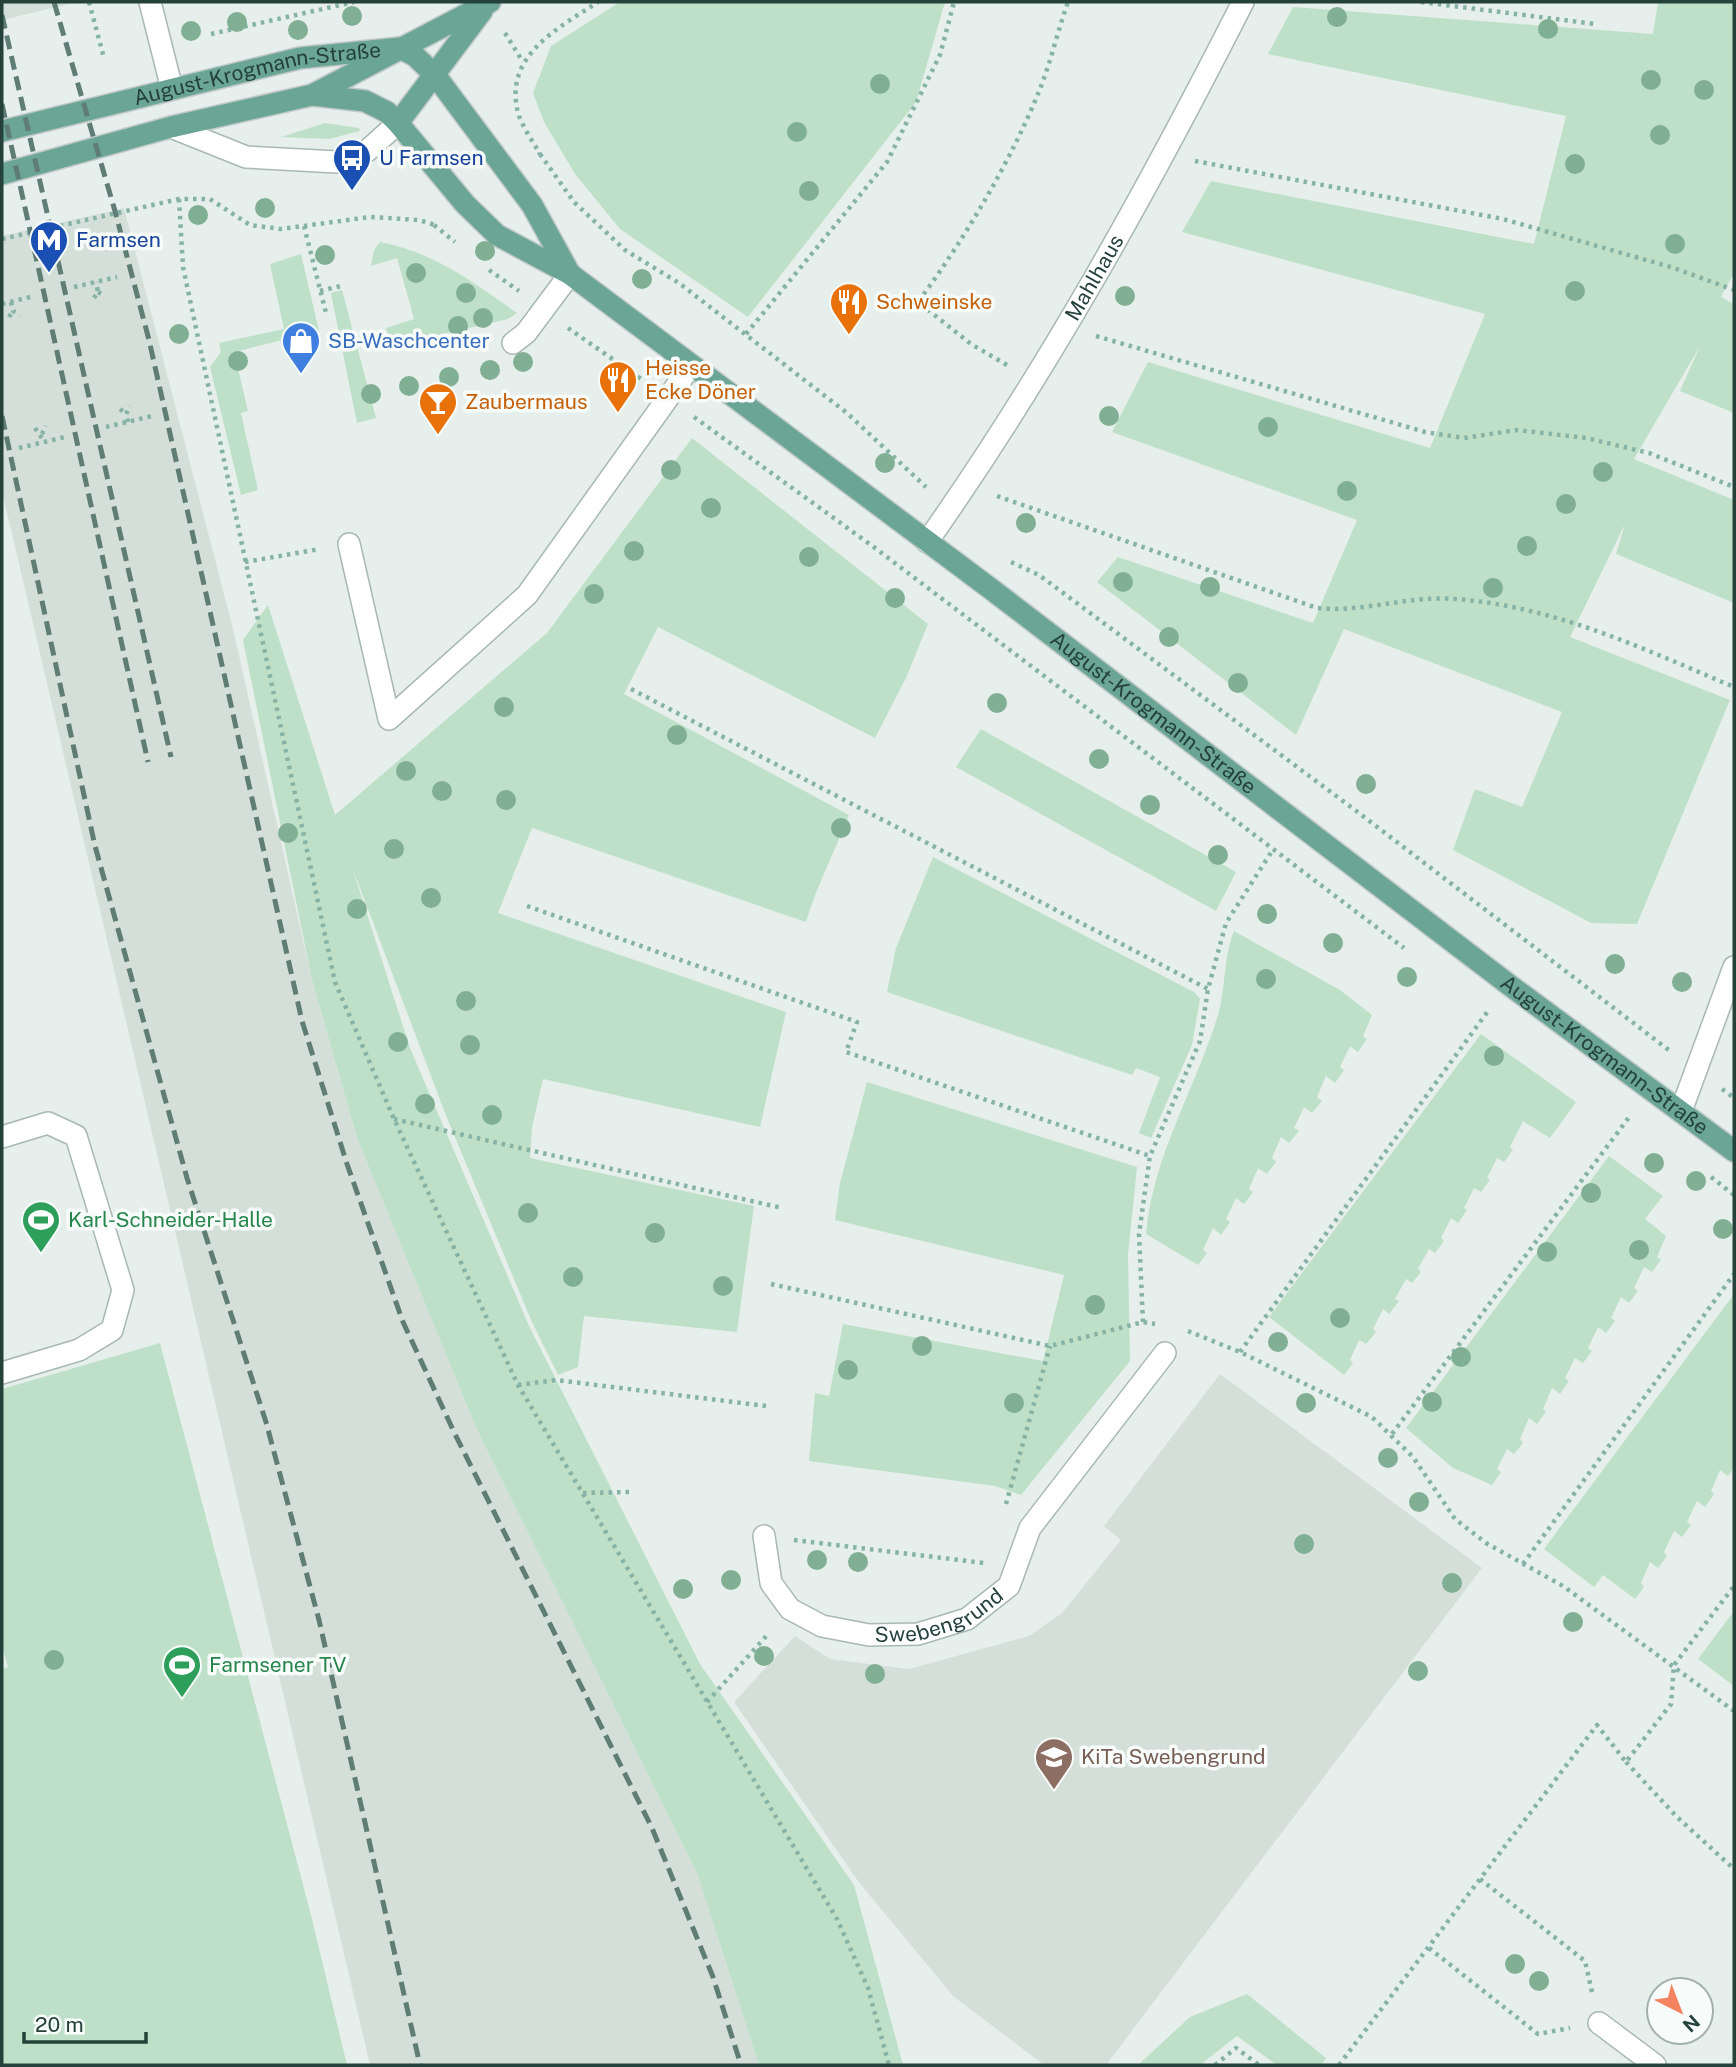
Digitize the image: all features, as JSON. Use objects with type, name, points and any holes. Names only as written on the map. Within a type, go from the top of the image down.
[{"type":"main road","points":[[312,95],[489,2]]},
{"type":"main road","points":[[398,123],[489,2]]},
{"type":"main road","name":"August-Krogmann-Straße","points":[[2,131],[300,58],[400,48],[415,56],[435,75],[532,205],[570,274]]},
{"type":"main road","name":"August-Krogmann-Straße","points":[[2,174],[171,127],[312,95],[365,101],[387,112],[465,204],[497,235],[570,274],[1734,1152]]},
{"type":"street","points":[[150,2],[172,89]]},
{"type":"street","name":"Mahlhaus","points":[[927,542],[1038,377],[1165,155],[1243,2]]},
{"type":"street","points":[[171,127],[246,157],[337,162],[367,151],[398,123]]},
{"type":"street","points":[[513,343],[526,333],[570,274]]},
{"type":"street","points":[[349,544],[389,719],[527,595],[690,367]]},
{"type":"street","points":[[1681,1111],[1734,967]]},
{"type":"street","points":[[2,1137],[48,1123],[76,1136],[123,1290],[112,1330],[79,1350],[2,1373]]},
{"type":"street","name":"Swebengrund","points":[[764,1536],[771,1583],[790,1608],[822,1626],[869,1635],[918,1634],[967,1619],[1009,1586],[1030,1528],[1165,1353]]},
{"type":"street","points":[[1599,2023],[1655,2065]]},
{"type":"path","points":[[89,2],[104,58]]},
{"type":"path","points":[[211,34],[353,2]]},
{"type":"path","points":[[598,2],[545,37],[523,62],[517,78],[516,100],[520,118],[540,154],[573,202],[625,250],[679,283],[847,413],[950,510]]},
{"type":"path","points":[[746,334],[887,162],[940,55],[954,2]]},
{"type":"path","points":[[1038,377],[971,344],[918,302],[943,267],[1003,163],[1040,89],[1068,2]]},
{"type":"path","points":[[1421,2],[1595,24]]},
{"type":"path","points":[[514,47],[523,62]]},
{"type":"path","points":[[533,159],[540,154]]},
{"type":"path","points":[[1165,155],[1503,219],[1674,268],[1734,290]]},
{"type":"path","points":[[179,199],[182,268],[335,982],[394,1119],[518,1385],[836,1919],[868,1988],[889,2065]]},
{"type":"path","points":[[2,239],[179,199],[210,199],[250,225],[281,229],[370,217],[419,220],[434,225],[462,248]]},
{"type":"path","points":[[434,225],[443,219]]},
{"type":"path","points":[[304,226],[326,313]]},
{"type":"path","points":[[480,263],[871,545],[1272,851],[1413,955]]},
{"type":"path","points":[[74,287],[117,277]]},
{"type":"path","points":[[94,298],[98,292],[96,282]]},
{"type":"path","points":[[320,291],[341,286]]},
{"type":"path","points":[[98,292],[105,296]]},
{"type":"path","points":[[2,304],[34,296]]},
{"type":"path","points":[[9,317],[13,311],[11,302]]},
{"type":"path","points":[[13,311],[20,315]]},
{"type":"path","points":[[1065,330],[1079,331],[1424,432],[1464,438],[1517,430],[1586,438],[1649,453],[1734,487]]},
{"type":"path","points":[[128,422],[130,406]]},
{"type":"path","points":[[120,409],[127,414]]},
{"type":"path","points":[[106,427],[152,416]]},
{"type":"path","points":[[41,434],[46,426]]},
{"type":"path","points":[[35,428],[44,441]]},
{"type":"path","points":[[19,448],[65,437]]},
{"type":"path","points":[[967,486],[1317,608],[1337,610],[1383,602],[1454,599],[1527,611],[1595,628],[1734,687]]},
{"type":"path","points":[[245,562],[349,544]]},
{"type":"path","points":[[1000,556],[1039,575],[1734,1098]]},
{"type":"path","points":[[631,689],[1208,989]]},
{"type":"path","points":[[1143,1322],[1139,1234],[1150,1156],[1200,1041],[1208,989],[1226,923],[1272,851]]},
{"type":"path","points":[[527,906],[857,1022],[846,1052],[1150,1156]]},
{"type":"path","points":[[1477,1003],[1499,1019]]},
{"type":"path","points":[[1240,1352],[1488,1011]]},
{"type":"path","points":[[1619,1108],[1640,1124]]},
{"type":"path","points":[[1392,1434],[1630,1116]]},
{"type":"path","points":[[394,1119],[782,1208]]},
{"type":"path","points":[[1708,1175],[1734,1195]]},
{"type":"path","points":[[1523,1564],[1734,1274]]},
{"type":"path","points":[[771,1283],[1050,1346],[1143,1322],[1157,1324]]},
{"type":"path","points":[[1165,1353],[1183,1329],[1240,1352],[1372,1417],[1413,1457],[1455,1519],[1486,1543],[1563,1586],[1734,1711]]},
{"type":"path","points":[[1004,1513],[1050,1346]]},
{"type":"path","points":[[518,1385],[556,1380],[766,1406]]},
{"type":"path","points":[[583,1493],[630,1492]]},
{"type":"path","points":[[764,1536],[990,1564]]},
{"type":"path","points":[[1626,1762],[1671,1704],[1674,1665],[1734,1586]]},
{"type":"path","points":[[707,1702],[790,1608]]},
{"type":"path","points":[[1339,2065],[1597,1726],[1677,1817],[1734,1869]]},
{"type":"path","points":[[1429,1948],[1538,2034],[1599,2023],[1586,1961],[1480,1879]]},
{"type":"path","points":[[1215,2065],[1236,2048],[1259,2065]]},
{"type":"shaded area","points":[[2,2],[72,2],[73,3],[2,20]]},
{"type":"shaded area","points":[[124,208],[233,629],[312,980],[357,1138],[477,1430],[697,1873],[759,2065],[370,2065],[2,491],[2,236]]},
{"type":"shaded area","name":"KiTa Swebengrund","points":[[1220,1374],[1482,1568],[1106,2065],[1044,2065],[953,1996],[858,1881],[734,1702],[795,1636],[830,1659],[909,1669],[1029,1636],[1062,1613],[1121,1540],[1104,1526]]},
{"type":"green space","points":[[620,2],[945,2],[916,102],[748,317],[620,229],[575,174],[544,122],[533,93],[551,46]]},
{"type":"green space","points":[[1658,2],[1734,2],[1734,273],[1721,297],[1734,304],[1734,413],[1680,391],[1700,346],[1634,459],[1734,500],[1734,603],[1616,554],[1625,524],[1570,637],[1730,700],[1637,924],[1591,923],[1453,850],[1475,789],[1522,807],[1562,712],[1344,629],[1296,735],[1097,582],[1118,557],[1313,623],[1357,520],[1112,432],[1148,362],[1430,448],[1485,314],[1182,232],[1211,181],[1534,244],[1566,116],[1268,54],[1293,7],[1653,34]]},
{"type":"green space","points":[[325,123],[359,128],[360,131],[329,139],[281,137]]},
{"type":"green space","points":[[380,242],[419,253],[436,261],[468,279],[517,313],[508,319],[392,346],[386,328],[414,319],[397,258],[371,266],[374,250]]},
{"type":"green space","points":[[301,254],[319,331],[234,352],[248,411],[241,413],[258,490],[241,495],[210,367],[221,352],[219,343],[284,329],[270,264]]},
{"type":"green space","points":[[342,290],[376,418],[357,423],[331,293]]},
{"type":"green space","points":[[692,438],[928,624],[906,678],[875,738],[658,627],[624,694],[849,815],[806,922],[532,828],[498,913],[786,1012],[760,1127],[543,1079],[532,1127],[530,1158],[754,1206],[737,1332],[584,1316],[578,1367],[558,1375],[531,1320],[445,1113],[352,867],[410,1048],[529,1326],[700,1664],[854,1885],[903,2065],[759,2065],[697,1873],[477,1430],[357,1138],[312,980],[243,640],[268,605],[335,815],[547,633]]},
{"type":"green space","points":[[981,729],[1236,872],[1216,911],[956,767]]},
{"type":"green space","points":[[933,857],[1194,992],[1200,999],[1192,1045],[1151,1138],[1139,1133],[1160,1077],[1136,1068],[1132,1075],[887,992],[896,948]]},
{"type":"green space","points":[[1234,931],[1340,990],[1372,1015],[1363,1036],[1367,1039],[1358,1052],[1350,1046],[1340,1067],[1344,1070],[1335,1083],[1326,1076],[1317,1097],[1322,1101],[1312,1113],[1304,1107],[1294,1128],[1299,1131],[1289,1143],[1281,1137],[1272,1158],[1276,1162],[1267,1174],[1258,1168],[1249,1189],[1253,1192],[1244,1204],[1236,1198],[1226,1219],[1230,1222],[1221,1235],[1213,1228],[1203,1250],[1207,1253],[1198,1265],[1146,1234],[1157,1177],[1218,1015]]},
{"type":"green space","points":[[1481,1034],[1576,1102],[1550,1138],[1523,1121],[1510,1147],[1513,1150],[1504,1162],[1497,1158],[1487,1178],[1490,1180],[1481,1192],[1474,1188],[1464,1208],[1467,1210],[1458,1223],[1451,1218],[1441,1238],[1444,1241],[1435,1253],[1429,1249],[1418,1269],[1421,1272],[1412,1283],[1406,1279],[1395,1299],[1399,1301],[1389,1314],[1383,1309],[1373,1329],[1376,1332],[1366,1344],[1359,1340],[1350,1360],[1353,1363],[1344,1375],[1269,1317]]},
{"type":"green space","points":[[867,1082],[1137,1167],[1128,1255],[1130,1361],[1021,1495],[995,1486],[809,1461],[815,1393],[829,1396],[843,1324],[1043,1361],[1064,1275],[835,1220],[840,1183]]},
{"type":"green space","points":[[1609,1156],[1663,1196],[1645,1219],[1666,1236],[1657,1257],[1661,1260],[1652,1272],[1644,1267],[1634,1288],[1638,1291],[1629,1303],[1621,1297],[1611,1318],[1615,1321],[1606,1333],[1598,1327],[1588,1348],[1592,1351],[1583,1363],[1575,1358],[1565,1378],[1569,1381],[1560,1394],[1552,1388],[1543,1409],[1546,1412],[1537,1424],[1529,1418],[1520,1439],[1523,1443],[1514,1454],[1507,1449],[1497,1469],[1501,1472],[1492,1485],[1453,1468],[1406,1428]]},
{"type":"green space","points":[[1734,1294],[1734,1468],[1728,1476],[1720,1470],[1711,1491],[1714,1494],[1705,1507],[1697,1501],[1687,1522],[1691,1525],[1682,1537],[1674,1531],[1664,1552],[1667,1556],[1658,1568],[1650,1562],[1641,1583],[1644,1587],[1635,1599],[1603,1575],[1594,1587],[1544,1549]]},
{"type":"green space","name":"Farmsener TV","points":[[160,1343],[311,1915],[347,2065],[2,2065],[2,1669],[8,1667],[2,1645],[2,1389]]},
{"type":"green space","points":[[1734,1611],[1734,1686],[1698,1659]]},
{"type":"green space","points":[[1247,1994],[1326,2058],[1321,2065],[1277,2065],[1237,2036],[1200,2065],[1138,2065],[1190,2017]]},
{"type":"railway","points":[[54,2],[115,211],[149,340],[302,1021],[347,1164],[403,1322],[454,1432],[652,1828],[713,1977],[741,2065]]},
{"type":"railway","points":[[2,15],[171,757]]},
{"type":"railway","points":[[2,104],[148,762]]},
{"type":"railway","points":[[2,416],[95,846],[187,1178],[266,1422],[319,1620],[420,2065]]},
{"type":"place","name":"U Farmsen","points":[[352,192]]},
{"type":"place","name":"Farmsen","points":[[49,274]]},
{"type":"place","name":"Schweinske","points":[[849,336]]},
{"type":"place","name":"SB-Waschcenter","points":[[301,375]]},
{"type":"place","name":"Heisse Ecke Döner","points":[[618,414]]},
{"type":"place","name":"Zaubermaus","points":[[438,436]]},
{"type":"place","name":"Karl-Schneider-Halle","points":[[41,1254]]},
{"type":"place","name":"Farmsener TV","points":[[182,1699]]},
{"type":"place","name":"KiTa Swebengrund","points":[[1054,1791]]}]
